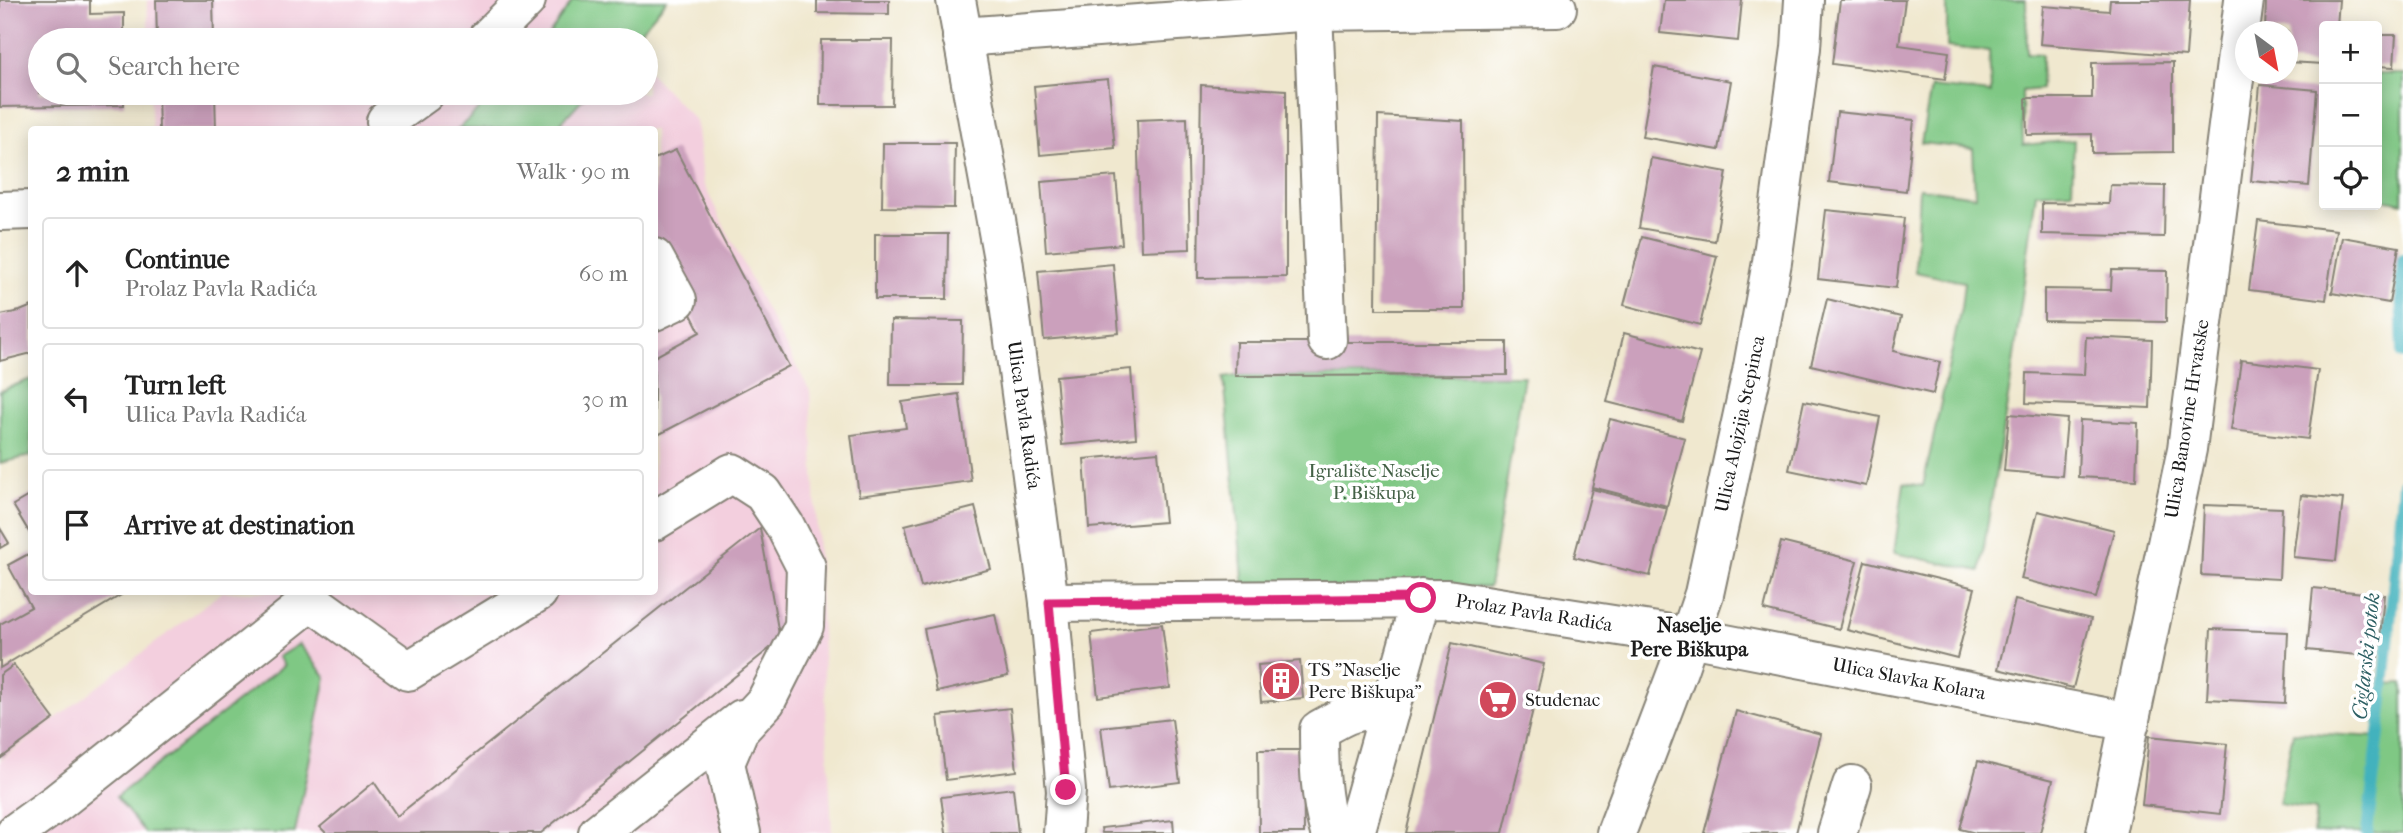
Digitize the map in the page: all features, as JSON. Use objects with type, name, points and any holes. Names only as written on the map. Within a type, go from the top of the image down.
[{"type":"street","points":[[498,28],[526,0]]},
{"type":"street","name":"Ulica Pavla Radića","points":[[956,0],[1003,259],[1049,602],[1066,790],[1063,833]]},
{"type":"street","name":"Ulica Alojzija Stepinca","points":[[1616,833],[1704,594],[1752,372],[1776,235],[1801,48],[1804,0]]},
{"type":"street","name":"Ulica Banovine Hrvatske","points":[[2106,833],[2187,449],[2244,0]]},
{"type":"street","points":[[962,37],[1313,11],[1557,8]]},
{"type":"street","points":[[1313,11],[1327,340]]},
{"type":"street","points":[[386,121],[408,105]]},
{"type":"street","points":[[0,211],[28,210]]},
{"type":"street","points":[[658,265],[677,300],[658,310]]},
{"type":"street","points":[[658,519],[732,473],[763,493],[785,526],[806,567],[804,626],[766,701],[739,730],[725,763],[741,833]]},
{"type":"street","points":[[15,833],[58,802],[308,596],[408,671],[533,595]]},
{"type":"street","points":[[1355,833],[1421,598]]},
{"type":"street","name":"Prolaz Pavla Radića","points":[[1049,602],[1447,599],[1689,637]]},
{"type":"street","name":"Ulica Slavka Kolara","points":[[1689,637],[2130,722]]},
{"type":"street","points":[[598,833],[766,701]]},
{"type":"street","points":[[1330,833],[1323,807],[1319,730],[1348,713],[1373,710],[1389,712]]},
{"type":"street","points":[[1837,833],[1852,785]]},
{"type":"shaded area","points":[[147,0],[573,0],[553,28],[148,28]]},
{"type":"shaded area","points":[[658,81],[696,121],[703,183],[810,391],[832,833],[0,833],[0,761],[218,595],[658,595],[658,126],[558,126],[577,105],[658,105]]},
{"type":"shaded area","points":[[151,105],[484,105],[462,126],[152,126]]},
{"type":"green space","points":[[573,0],[667,0],[643,28],[553,28]]},
{"type":"green space","points":[[1947,0],[2026,0],[2027,53],[2042,54],[2041,89],[2022,91],[2023,145],[2074,140],[2072,191],[2036,193],[2011,379],[1980,571],[1894,553],[1904,483],[1923,486],[1961,308],[1964,282],[1915,272],[1919,188],[1975,196],[1973,149],[1921,143],[1931,87],[1991,93],[1989,51],[1947,47]]},
{"type":"green space","points":[[2382,74],[2403,74],[2403,203],[2382,199]]},
{"type":"green space","points":[[483,105],[577,105],[558,126],[461,126]]},
{"type":"green space","name":"Igralište Naselje P. Biškupa","points":[[1524,376],[1489,587],[1244,588],[1224,378]]},
{"type":"green space","points":[[28,380],[28,457],[0,463],[0,391]]},
{"type":"green space","points":[[299,644],[326,677],[295,833],[145,833],[116,797],[284,665],[278,657]]},
{"type":"green space","points":[[2403,683],[2403,833],[2313,833],[2316,810],[2279,804],[2293,732],[2378,737],[2384,684]]},
{"type":"building","points":[[0,0],[90,0],[90,14],[124,13],[124,28],[28,28],[28,105],[124,105],[0,107]]},
{"type":"building","points":[[156,0],[213,0],[214,28],[157,28]]},
{"type":"building","points":[[817,0],[889,0],[889,14],[817,13]]},
{"type":"building","points":[[1664,0],[1742,0],[1738,41],[1660,33]]},
{"type":"building","points":[[1840,0],[1905,0],[1899,45],[1949,52],[1945,79],[1832,64]]},
{"type":"building","points":[[2110,0],[2190,0],[2186,56],[2040,44],[2043,6],[2109,11]]},
{"type":"building","points":[[2266,0],[2339,0],[2337,21],[2319,21],[2319,64],[2298,63],[2298,21],[2265,21]]},
{"type":"building","points":[[2382,35],[2396,35],[2394,67],[2382,66]]},
{"type":"building","points":[[821,40],[893,40],[892,105],[820,105]]},
{"type":"building","points":[[2173,62],[2173,152],[2092,153],[2092,134],[2027,135],[2026,98],[2092,98],[2092,63]]},
{"type":"building","points":[[1654,67],[1731,81],[1719,150],[1642,137]]},
{"type":"building","points":[[1108,79],[1115,148],[1040,155],[1034,86]]},
{"type":"building","points":[[1201,85],[1286,90],[1286,277],[1198,278]]},
{"type":"building","points":[[2260,85],[2317,90],[2309,186],[2251,181]]},
{"type":"building","points":[[158,105],[215,105],[216,126],[159,126]]},
{"type":"building","points":[[1837,112],[1914,120],[1906,191],[1829,182]]},
{"type":"building","points":[[1378,116],[1463,121],[1464,309],[1376,309]]},
{"type":"building","points":[[1187,118],[1190,249],[1141,251],[1137,120]]},
{"type":"building","points":[[883,143],[955,143],[954,208],[882,207]]},
{"type":"building","points":[[676,150],[789,366],[658,435],[658,355],[700,332],[658,248],[658,157]]},
{"type":"building","points":[[1651,158],[1727,172],[1715,241],[1639,228]]},
{"type":"building","points":[[1116,176],[1122,244],[1046,251],[1041,182]]},
{"type":"building","points":[[2110,185],[2165,186],[2164,237],[2042,234],[2042,203],[2109,204]]},
{"type":"building","points":[[1826,210],[1904,218],[1896,288],[1818,279]]},
{"type":"building","points":[[2258,221],[2336,230],[2326,300],[2249,290]]},
{"type":"building","points":[[875,234],[948,234],[947,299],[875,299]]},
{"type":"building","points":[[1642,237],[1717,256],[1700,325],[1624,305]]},
{"type":"building","points":[[2342,237],[2399,247],[2389,303],[2332,293]]},
{"type":"building","points":[[1113,264],[1119,333],[1044,340],[1038,271]]},
{"type":"building","points":[[2112,270],[2167,271],[2166,322],[2044,320],[2044,289],[2111,290]]},
{"type":"building","points":[[1827,299],[1901,317],[1893,351],[1940,362],[1933,394],[1811,365]]},
{"type":"building","points":[[28,308],[28,354],[0,361],[0,315]]},
{"type":"building","points":[[891,320],[963,321],[962,385],[890,385]]},
{"type":"building","points":[[1624,333],[1700,353],[1682,421],[1607,402]]},
{"type":"building","points":[[2086,337],[2152,340],[2150,408],[2026,403],[2027,373],[2084,375]]},
{"type":"building","points":[[1236,342],[1507,342],[1507,375],[1235,376]]},
{"type":"building","points":[[2241,360],[2318,370],[2308,439],[2231,430]]},
{"type":"building","points":[[1131,369],[1136,438],[1062,445],[1056,376]]},
{"type":"building","points":[[959,394],[971,481],[859,496],[851,435],[906,428],[902,402]]},
{"type":"building","points":[[1804,401],[1880,417],[1866,486],[1789,470]]},
{"type":"building","points":[[2009,414],[2067,419],[2062,476],[2004,471]]},
{"type":"building","points":[[1610,419],[1685,438],[1667,506],[1592,487]]},
{"type":"building","points":[[2080,420],[2138,423],[2136,480],[2078,477]]},
{"type":"building","points":[[1158,452],[1165,522],[1089,528],[1084,459]]},
{"type":"building","points":[[1592,489],[1667,508],[1650,576],[1574,557]]},
{"type":"building","points":[[2301,495],[2343,499],[2336,561],[2293,557]]},
{"type":"building","points":[[28,496],[28,530],[13,505]]},
{"type":"building","points":[[2204,505],[2282,508],[2279,579],[2201,575]]},
{"type":"building","points":[[975,507],[991,569],[921,587],[905,525]]},
{"type":"building","points":[[2038,511],[2114,530],[2096,598],[2021,579]]},
{"type":"building","points":[[0,528],[9,543],[0,548]]},
{"type":"building","points":[[760,528],[780,640],[541,833],[326,833],[320,827],[374,782],[397,816]]},
{"type":"building","points":[[1781,542],[1857,561],[1839,629],[1764,610]]},
{"type":"building","points":[[28,554],[28,595],[121,595],[0,668],[0,624],[31,607],[8,565]]},
{"type":"building","points":[[1865,561],[1975,588],[1957,658],[1847,630]]},
{"type":"building","points":[[2313,588],[2384,595],[2378,657],[2307,650]]},
{"type":"building","points":[[2015,600],[2091,619],[2073,688],[1998,669]]},
{"type":"building","points":[[995,614],[1008,676],[937,692],[924,629]]},
{"type":"building","points":[[1162,624],[1170,688],[1098,697],[1091,633]]},
{"type":"building","points":[[2211,629],[2288,632],[2285,703],[2207,699]]},
{"type":"building","points":[[1452,643],[1544,664],[1503,833],[1406,833]]},
{"type":"building","name":"TS \"Naselje Pere Biškupa\"","points":[[1300,661],[1303,698],[1261,702],[1258,665]]},
{"type":"building","points":[[14,665],[54,719],[0,759],[0,675]]},
{"type":"building","points":[[1010,708],[1017,771],[946,780],[938,716]]},
{"type":"building","points":[[1736,711],[1821,734],[1796,833],[1704,833]]},
{"type":"building","points":[[1172,719],[1180,782],[1109,791],[1101,727]]},
{"type":"building","points":[[2149,736],[2227,744],[2220,814],[2142,805]]},
{"type":"building","points":[[1258,750],[1303,750],[1304,833],[1259,833]]},
{"type":"building","points":[[1978,761],[2053,780],[2040,833],[1976,833],[1960,829]]},
{"type":"building","points":[[1013,788],[1018,833],[946,833],[941,797]]},
{"type":"building","points":[[1173,820],[1174,833],[1102,833],[1101,828]]},
{"type":"waterway","name":"Ciglarski potok","points":[[2403,259],[2403,354]]},
{"type":"waterway","name":"Ciglarski potok","points":[[2367,833],[2382,708],[2403,483]]},
{"type":"place","name":"TS \"Naselje Pere Biškupa\"","points":[[1281,681]]},
{"type":"place","name":"Studenac","points":[[1498,700]]},
{"type":"district","name":"Naselje Pere Biškupa","points":[[1689,637]]},
{"type":"route","points":[[1066,790],[1049,602],[1421,598]]}]
